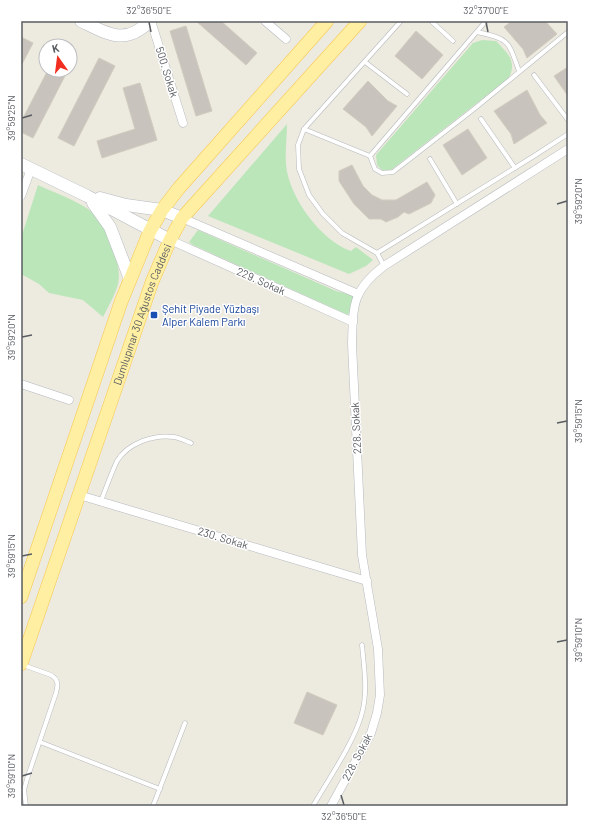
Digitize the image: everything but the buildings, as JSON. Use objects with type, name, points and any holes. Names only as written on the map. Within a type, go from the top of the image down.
[{"type":"main road","points":[[80,21],[108,35],[120,36],[131,34],[142,29],[150,21]]},
{"type":"main road","name":"Dumlupınar 30 Ağustos Caddesi","points":[[21,597],[119,308],[150,231],[162,210],[327,21]]},
{"type":"main road","name":"Dumlupınar 30 Ağustos Caddesi","points":[[21,664],[148,294],[170,240],[182,218],[360,21]]},
{"type":"main road","points":[[26,167],[87,196],[150,231],[170,240]]},
{"type":"main road","points":[[87,196],[126,205],[162,210],[182,218]]},
{"type":"main road","points":[[87,196],[102,213],[110,227],[118,243],[130,279]]},
{"type":"street","name":"500. Sokak","points":[[150,21],[183,123]]},
{"type":"street","points":[[265,21],[286,38]]},
{"type":"street","name":"228. Sokak","points":[[331,806],[362,751],[374,723],[379,706],[380,666],[362,555],[352,352],[353,322],[358,294],[365,282],[384,266],[568,149]]},
{"type":"street","points":[[21,196],[26,167]]},
{"type":"street","points":[[182,218],[358,294]]},
{"type":"street","name":"229. Sokak","points":[[170,240],[353,322]]},
{"type":"street","points":[[21,384],[69,400]]},
{"type":"street","name":"230. Sokak","points":[[79,495],[367,581]]},
{"type":"lane","points":[[384,266],[377,253],[342,233],[323,214],[309,195],[299,169],[298,145],[304,129],[401,21]]},
{"type":"lane","points":[[431,21],[453,41]]},
{"type":"lane","points":[[370,156],[486,21]]},
{"type":"lane","points":[[477,32],[502,39],[509,44],[519,71]]},
{"type":"lane","points":[[304,129],[370,156],[375,169],[382,173],[393,172],[474,109],[568,32]]},
{"type":"lane","points":[[365,62],[407,94]]},
{"type":"lane","points":[[534,75],[568,120]]},
{"type":"lane","points":[[481,119],[515,168]]},
{"type":"lane","points":[[377,253],[568,134]]},
{"type":"lane","points":[[430,159],[457,204]]},
{"type":"lane","points":[[101,501],[118,461],[126,451],[142,441],[154,438],[173,437],[191,443]]},
{"type":"lane","points":[[313,806],[351,738],[362,713],[365,689],[362,645]]},
{"type":"lane","points":[[21,664],[55,677],[58,684],[24,790],[26,806]]},
{"type":"lane","points":[[153,806],[184,723]]},
{"type":"lane","points":[[40,742],[160,789]]},
{"type":"green space","points":[[482,40],[496,41],[510,58],[512,66],[509,78],[391,170],[382,170],[377,165],[376,155],[473,43]]},
{"type":"green space","points":[[287,124],[286,164],[288,177],[300,203],[308,216],[328,238],[351,251],[356,247],[373,260],[366,266],[349,274],[208,216]]},
{"type":"green space","points":[[38,185],[70,199],[88,209],[101,223],[106,233],[115,254],[119,275],[117,288],[103,317],[83,300],[49,293],[39,284],[21,274],[21,238]]},
{"type":"green space","points":[[198,230],[336,291],[356,296],[348,315],[193,245],[189,242]]},
{"type":"place","name":"Şehit Piyade Yüzbaşı Alper Kalem Parkı","points":[[154,315]]}]
